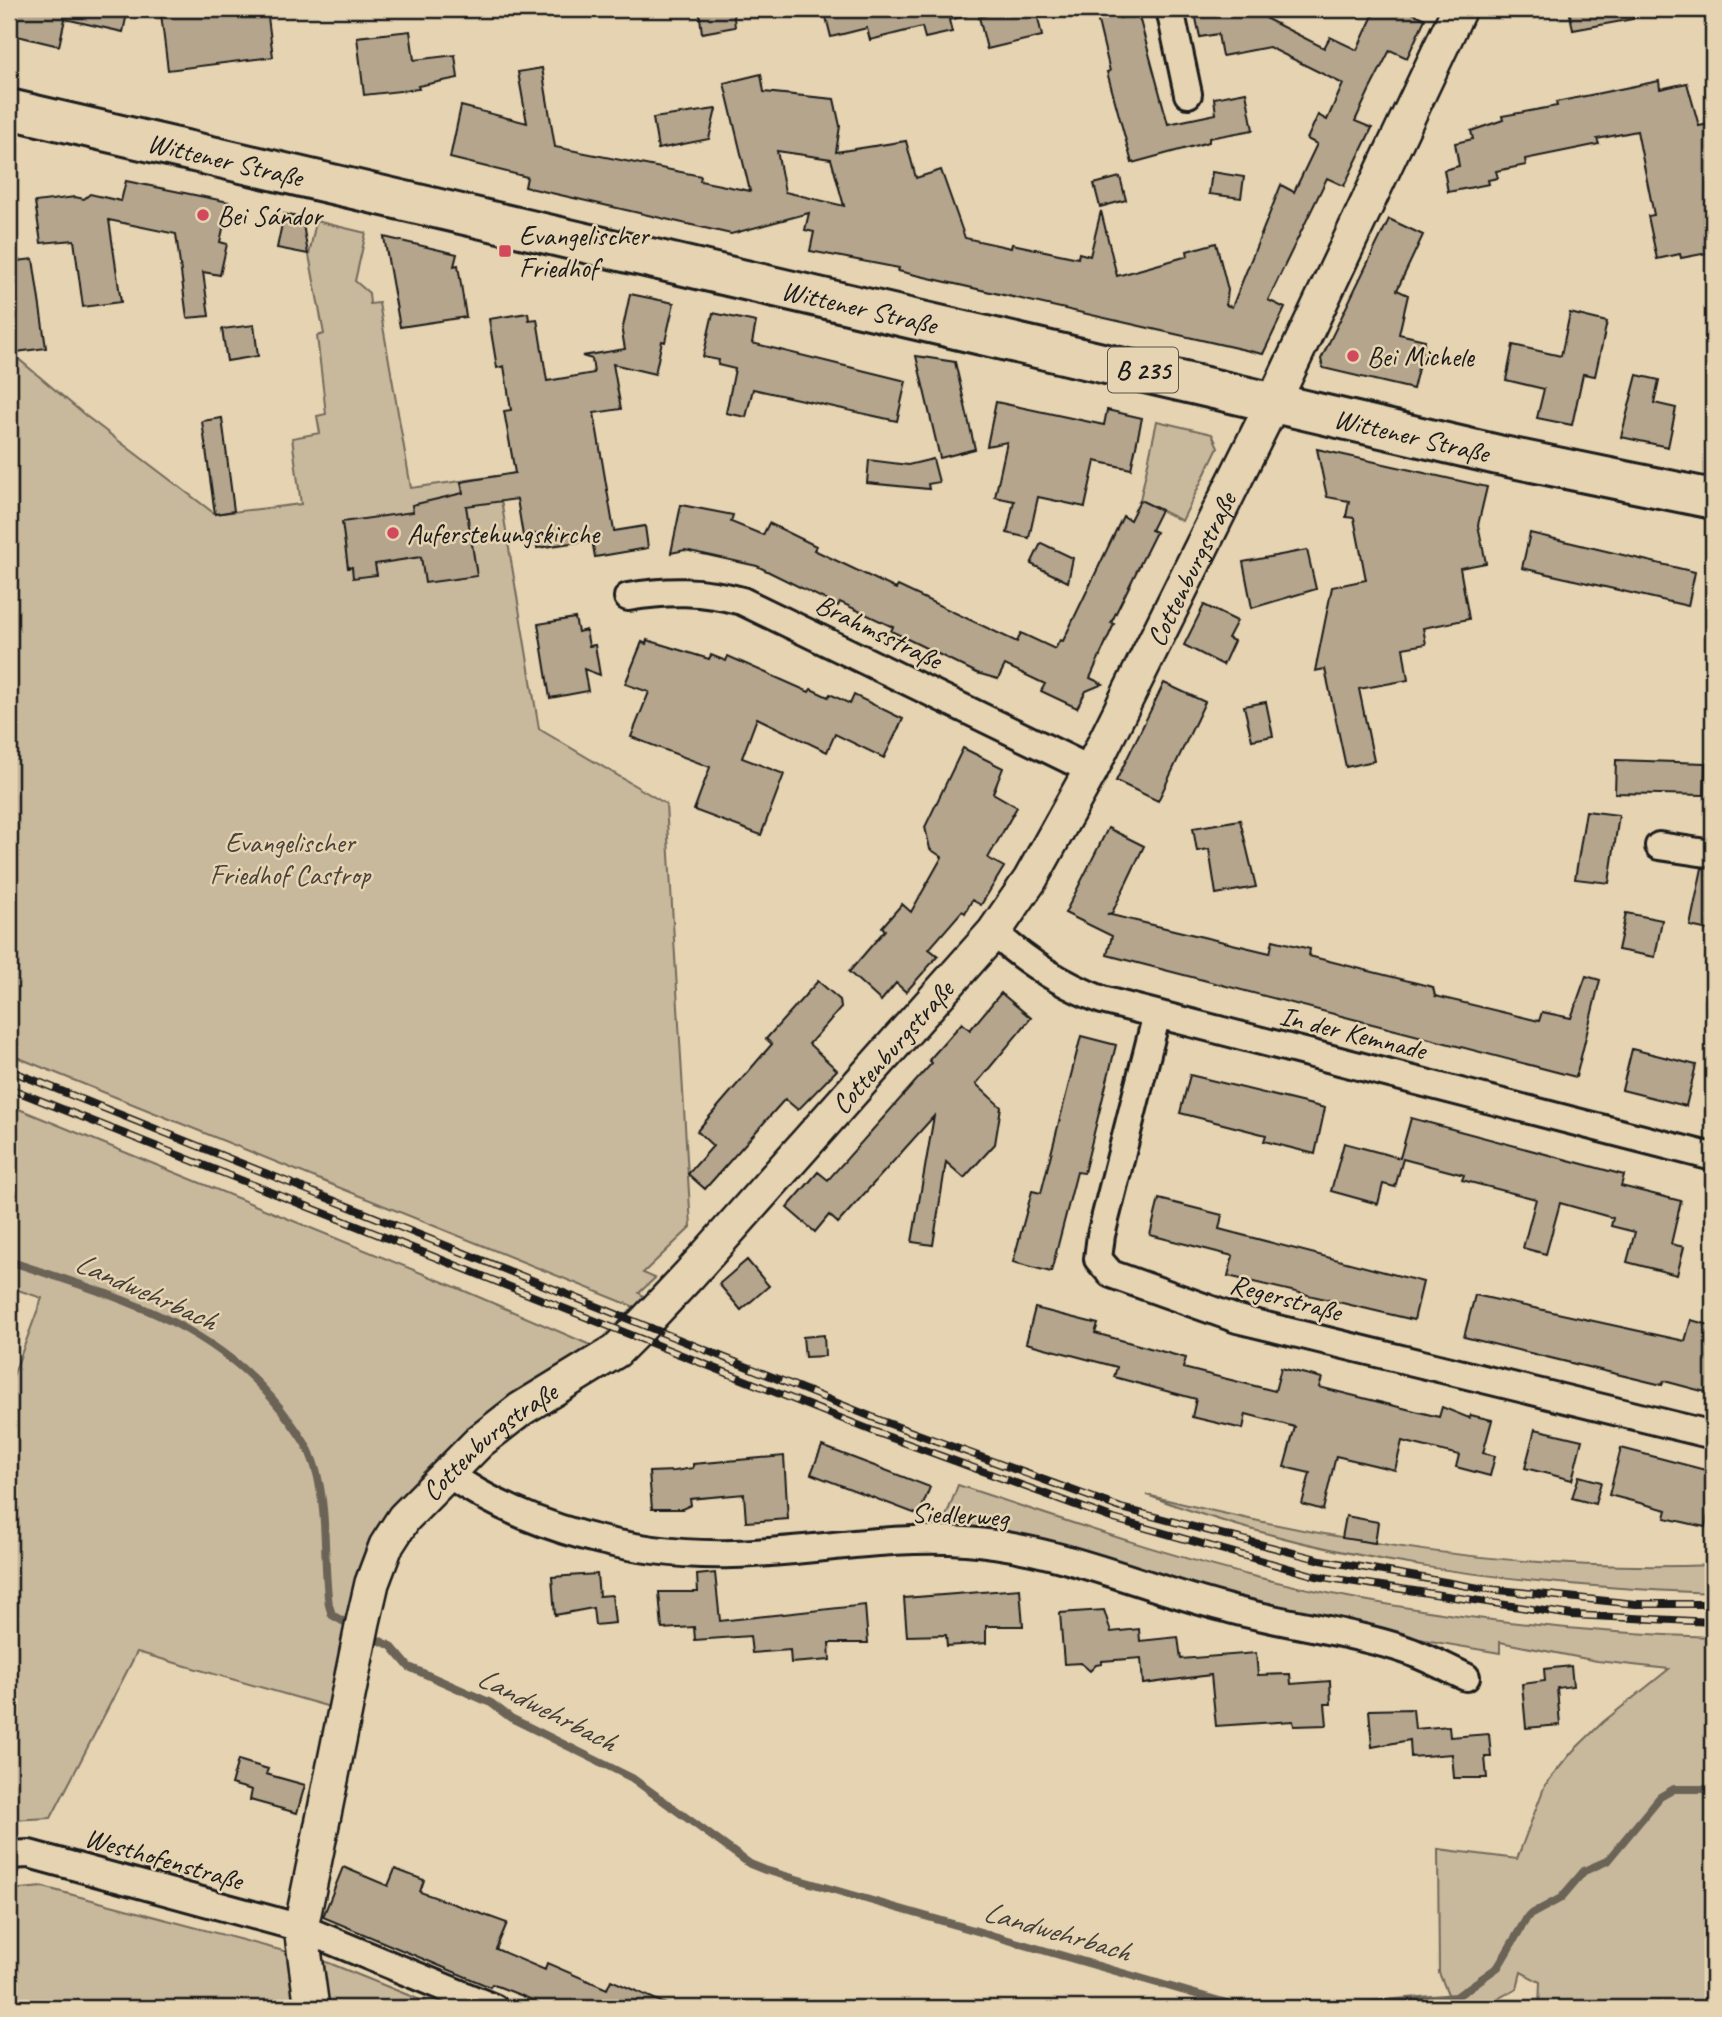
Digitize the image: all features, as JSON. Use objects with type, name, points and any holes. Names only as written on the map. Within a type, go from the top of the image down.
[{"type":"main road","name":"Wittener Straße","points":[[9,109],[1498,455],[1713,499]]},
{"type":"street","points":[[1170,9],[1188,94]]},
{"type":"street","name":"Cottenburgstraße","points":[[312,2008],[301,1928],[360,1634],[372,1583],[386,1546],[404,1518],[447,1473],[521,1409],[616,1351],[690,1275],[994,932],[1058,834],[1091,770],[1273,401],[1459,9]]},
{"type":"street","name":"Brahmsstraße","points":[[628,597],[678,590],[699,591],[741,601],[1091,770]]},
{"type":"street","points":[[1660,846],[1713,854]]},
{"type":"street","name":"In der Kemnade","points":[[994,932],[1016,953],[1076,990],[1157,1014],[1713,1157]]},
{"type":"street","name":"Regerstraße","points":[[1157,1014],[1101,1236],[1098,1259],[1111,1274],[1237,1319],[1713,1435]]},
{"type":"street","name":"Siedlerweg","points":[[447,1473],[478,1495],[508,1510],[583,1533],[655,1549],[732,1554],[936,1539],[1008,1545],[1223,1608],[1403,1649],[1466,1677]]},
{"type":"street","name":"Westhofenstraße","points":[[9,1854],[29,1854],[301,1928],[494,2008]]},
{"type":"green space","name":"Evangelischer Friedhof Castrop","points":[[316,221],[366,233],[355,281],[369,293],[370,304],[379,303],[411,488],[497,476],[539,729],[666,804],[691,1227],[643,1273],[655,1278],[639,1293],[646,1298],[637,1308],[9,1054],[9,351],[86,416],[215,514],[301,504],[292,438],[320,433],[317,416],[326,414],[317,336],[324,334],[309,255]]},
{"type":"green space","points":[[1157,421],[1212,434],[1218,447],[1182,521],[1140,500]]},
{"type":"green space","points":[[9,1105],[453,1286],[595,1347],[448,1450],[330,1707],[137,1652],[51,1818],[9,1820],[9,1387],[42,1298],[9,1287]]},
{"type":"green space","points":[[958,1485],[1178,1556],[1309,1589],[1423,1610],[1538,1625],[1713,1637],[1713,2008],[1539,2008],[1540,1982],[1521,1972],[1517,1988],[1481,2008],[1454,2008],[1439,1973],[1438,1849],[1517,1859],[1545,1785],[1572,1752],[1603,1722],[1669,1669],[1597,1661],[1500,1642],[1500,1653],[1420,1639],[1223,1595],[1035,1540],[973,1529],[942,1527]]},
{"type":"green space","points":[[1147,1495],[1287,1527],[1428,1551],[1570,1564],[1713,1565],[1713,1593],[1569,1584],[1426,1567],[1285,1538],[1215,1519]]},
{"type":"green space","points":[[43,1887],[329,1963],[440,2008],[9,2008],[9,1890]]},
{"type":"building","points":[[9,9],[128,9],[123,32],[65,19],[59,46],[9,34]]},
{"type":"building","points":[[215,9],[267,9],[273,57],[168,70],[161,14]]},
{"type":"building","points":[[699,9],[733,9],[735,27],[702,33]]},
{"type":"building","points":[[824,9],[965,9],[966,16],[949,20],[952,32],[925,38],[922,27],[870,40],[867,28],[831,37]]},
{"type":"building","points":[[1013,9],[1036,9],[1042,36],[987,49],[979,17]]},
{"type":"building","points":[[1095,9],[1118,9],[1120,18],[1138,13],[1168,124],[1216,114],[1214,98],[1246,92],[1253,130],[1209,138],[1209,142],[1132,163],[1107,72],[1110,71]]},
{"type":"building","points":[[1194,9],[1272,9],[1267,19],[1324,48],[1330,37],[1357,50],[1376,9],[1404,9],[1425,19],[1407,58],[1390,50],[1369,91],[1355,121],[1372,128],[1344,186],[1327,178],[1268,300],[1285,308],[1263,354],[898,271],[899,268],[810,251],[814,232],[805,230],[809,213],[731,234],[525,187],[527,177],[450,158],[461,106],[527,123],[518,72],[542,68],[555,147],[701,176],[700,181],[750,191],[724,83],[761,74],[764,92],[834,99],[840,126],[836,152],[906,141],[916,178],[941,170],[965,238],[1011,248],[1012,244],[1078,258],[1079,253],[1090,256],[1101,211],[1117,276],[1188,256],[1187,251],[1216,243],[1228,290],[1226,305],[1232,307],[1281,185],[1294,192],[1317,144],[1307,139],[1318,115],[1327,120],[1343,84],[1269,47],[1222,56],[1218,34],[1200,37]],"holes":[[[777,151],[831,159],[844,206],[785,192]]]},
{"type":"building","points":[[1569,9],[1632,9],[1633,19],[1573,30]]},
{"type":"building","points":[[410,31],[414,60],[455,55],[458,78],[418,86],[419,89],[364,95],[357,37]]},
{"type":"building","points":[[1659,81],[1660,89],[1687,83],[1699,126],[1709,124],[1713,144],[1713,252],[1681,258],[1680,254],[1657,259],[1648,216],[1654,215],[1637,131],[1597,139],[1599,144],[1525,159],[1526,165],[1496,171],[1498,178],[1488,180],[1489,184],[1448,192],[1444,170],[1459,166],[1455,143],[1473,139],[1471,131],[1503,120],[1502,116],[1557,106],[1556,102]]},
{"type":"building","points":[[716,109],[709,139],[658,149],[653,118]]},
{"type":"building","points":[[1212,172],[1244,177],[1241,198],[1209,194]]},
{"type":"building","points":[[1120,177],[1126,200],[1100,207],[1094,184]]},
{"type":"building","points":[[126,181],[229,202],[220,242],[227,244],[220,275],[203,272],[209,316],[187,318],[176,234],[109,220],[121,302],[83,307],[74,240],[41,243],[35,202],[75,197],[84,199],[90,194],[121,201]]},
{"type":"building","points":[[284,214],[302,218],[308,254],[277,248]]},
{"type":"building","points":[[1389,219],[1423,235],[1397,290],[1408,295],[1399,334],[1425,340],[1413,389],[1323,368],[1321,359]]},
{"type":"building","points":[[384,237],[457,254],[454,266],[458,265],[466,317],[400,327]]},
{"type":"building","points":[[33,259],[46,348],[9,353],[9,262]]},
{"type":"building","points":[[630,294],[674,303],[665,342],[662,341],[655,374],[613,364],[621,409],[594,413],[614,531],[645,526],[648,548],[595,557],[592,540],[537,548],[535,534],[523,536],[517,499],[466,506],[477,576],[425,583],[421,557],[375,564],[377,575],[353,578],[352,567],[348,568],[342,522],[413,512],[412,505],[463,493],[461,482],[515,473],[504,411],[511,410],[504,366],[497,368],[489,319],[528,313],[529,320],[537,319],[547,381],[594,373],[592,359],[582,356],[625,349],[622,332]]},
{"type":"building","points":[[713,313],[756,322],[752,343],[906,381],[897,421],[753,389],[746,417],[726,413],[735,369],[718,365],[719,360],[703,357]]},
{"type":"building","points":[[1570,313],[1607,322],[1595,376],[1583,374],[1572,425],[1537,418],[1544,389],[1506,380],[1513,345],[1561,356]]},
{"type":"building","points":[[254,325],[258,356],[227,361],[222,329]]},
{"type":"building","points":[[916,356],[955,362],[975,449],[940,458]]},
{"type":"building","points":[[1637,375],[1659,380],[1654,403],[1676,408],[1668,447],[1621,437]]},
{"type":"building","points":[[996,402],[1104,425],[1107,410],[1142,418],[1131,469],[1095,461],[1085,507],[1038,497],[1029,538],[1007,533],[1014,501],[995,497],[1007,442],[987,446]]},
{"type":"building","points":[[222,418],[234,511],[215,514],[202,421]]},
{"type":"building","points":[[1317,449],[1487,487],[1478,525],[1486,563],[1460,568],[1469,619],[1423,628],[1426,644],[1403,648],[1408,680],[1359,689],[1374,761],[1346,767],[1325,669],[1315,671],[1332,587],[1366,580],[1354,518],[1346,517],[1349,501],[1327,497]]},
{"type":"building","points":[[933,459],[939,482],[928,484],[929,489],[867,483],[869,460],[908,465]]},
{"type":"building","points":[[1140,500],[1161,510],[1151,530],[1156,532],[1111,623],[1114,624],[1090,678],[1103,684],[1086,691],[1077,708],[1041,691],[1045,684],[1005,665],[998,679],[977,673],[891,631],[893,627],[840,602],[838,606],[757,566],[685,550],[671,553],[681,505],[733,515],[731,522],[763,535],[769,523],[816,546],[814,550],[896,589],[898,586],[1017,642],[1021,633],[1055,649],[1060,640],[1063,641],[1123,516],[1130,520]]},
{"type":"building","points":[[1530,533],[1695,572],[1688,606],[1522,568]]},
{"type":"building","points":[[1041,543],[1073,558],[1068,582],[1031,564]]},
{"type":"building","points":[[1307,550],[1316,589],[1252,608],[1243,562]]},
{"type":"building","points":[[1204,605],[1237,621],[1228,638],[1234,641],[1223,665],[1184,645]]},
{"type":"building","points":[[575,618],[578,632],[586,630],[589,646],[595,645],[600,675],[584,669],[588,691],[550,698],[538,624]]},
{"type":"building","points":[[647,640],[709,659],[711,655],[726,661],[728,656],[809,692],[811,689],[828,697],[830,694],[850,704],[854,695],[903,719],[884,758],[835,734],[827,752],[757,718],[742,758],[784,774],[761,835],[694,810],[710,767],[631,737],[649,692],[625,684],[642,642],[646,644]]},
{"type":"building","points":[[1164,683],[1205,702],[1158,801],[1116,781]]},
{"type":"building","points":[[1266,702],[1273,736],[1252,740],[1244,706]]},
{"type":"building","points":[[963,748],[1003,768],[993,793],[1017,807],[988,858],[1004,867],[981,905],[972,900],[965,913],[962,911],[929,949],[938,956],[906,992],[896,983],[881,1001],[849,972],[885,930],[882,927],[902,904],[911,912],[942,857],[930,849],[925,827]]},
{"type":"building","points":[[1616,760],[1705,763],[1704,795],[1615,793]]},
{"type":"building","points":[[1586,811],[1619,815],[1609,883],[1575,879]]},
{"type":"building","points":[[1240,820],[1256,887],[1216,894],[1209,849],[1197,851],[1193,828]]},
{"type":"building","points":[[1108,828],[1144,846],[1112,913],[1107,914],[1270,953],[1273,940],[1310,949],[1309,956],[1433,987],[1435,996],[1539,1021],[1542,1012],[1571,1018],[1586,976],[1600,980],[1576,1077],[1107,955],[1112,936],[1065,913]]},
{"type":"building","points":[[1702,868],[1713,869],[1713,931],[1690,926]]},
{"type":"building","points":[[1626,913],[1662,920],[1655,957],[1618,950]]},
{"type":"building","points":[[818,981],[840,1000],[841,1008],[809,1044],[837,1070],[798,1110],[785,1099],[705,1189],[688,1174],[713,1146],[697,1131],[772,1044],[766,1039]]},
{"type":"building","points":[[1001,993],[1031,1018],[976,1084],[1001,1107],[995,1144],[964,1178],[946,1162],[933,1245],[912,1242],[934,1116],[838,1223],[829,1215],[815,1232],[787,1208],[818,1172],[828,1180],[932,1063],[929,1060],[962,1023],[970,1030]]},
{"type":"building","points":[[1081,1036],[1116,1045],[1084,1173],[1077,1172],[1051,1272],[1013,1262],[1032,1191],[1041,1193]]},
{"type":"building","points":[[1632,1049],[1696,1065],[1686,1106],[1622,1090]]},
{"type":"building","points":[[1190,1075],[1325,1108],[1315,1154],[1264,1141],[1266,1135],[1180,1113]]},
{"type":"building","points":[[1411,1118],[1624,1175],[1621,1186],[1681,1201],[1671,1244],[1684,1247],[1677,1275],[1627,1262],[1635,1232],[1611,1226],[1613,1218],[1560,1203],[1546,1254],[1523,1248],[1536,1199],[1462,1180],[1464,1175],[1403,1159],[1395,1187],[1383,1184],[1378,1204],[1331,1191],[1344,1143],[1400,1158]]},
{"type":"building","points":[[1159,1199],[1222,1215],[1219,1229],[1423,1282],[1414,1320],[1228,1276],[1233,1256],[1150,1235]]},
{"type":"building","points":[[747,1260],[769,1286],[741,1310],[719,1284]]},
{"type":"building","points":[[1475,1295],[1685,1341],[1691,1320],[1713,1326],[1713,1394],[1664,1381],[1662,1385],[1464,1337]]},
{"type":"building","points":[[1035,1308],[1098,1324],[1095,1333],[1186,1358],[1183,1368],[1275,1391],[1281,1368],[1322,1378],[1319,1387],[1439,1417],[1442,1407],[1469,1418],[1470,1415],[1492,1420],[1483,1453],[1495,1456],[1490,1476],[1456,1467],[1459,1455],[1402,1441],[1395,1470],[1336,1456],[1323,1510],[1302,1504],[1310,1473],[1284,1467],[1295,1427],[1246,1414],[1243,1429],[1192,1417],[1196,1399],[1114,1377],[1117,1367],[1026,1343]]},
{"type":"building","points":[[824,1335],[825,1356],[805,1357],[803,1337]]},
{"type":"building","points":[[1535,1429],[1582,1440],[1572,1480],[1525,1468]]},
{"type":"building","points":[[822,1446],[930,1487],[919,1515],[811,1474]]},
{"type":"building","points":[[1621,1448],[1713,1472],[1713,1493],[1705,1527],[1665,1518],[1667,1510],[1609,1495]]},
{"type":"building","points":[[784,1456],[788,1519],[746,1522],[744,1494],[690,1499],[691,1505],[682,1509],[652,1509],[649,1472],[693,1468],[693,1464]]},
{"type":"building","points":[[1579,1476],[1601,1482],[1595,1504],[1572,1498]]},
{"type":"building","points":[[1346,1516],[1378,1522],[1375,1543],[1342,1538]]},
{"type":"building","points":[[715,1573],[720,1621],[865,1605],[868,1643],[829,1643],[830,1660],[791,1663],[790,1650],[752,1653],[750,1636],[695,1640],[694,1627],[662,1629],[659,1592],[698,1592],[697,1575]]},
{"type":"building","points":[[597,1574],[599,1596],[612,1595],[615,1623],[595,1625],[593,1608],[555,1615],[552,1577]]},
{"type":"building","points":[[1020,1589],[1023,1626],[986,1626],[986,1643],[947,1646],[946,1635],[907,1636],[904,1598]]},
{"type":"building","points":[[1104,1610],[1111,1632],[1139,1629],[1140,1641],[1178,1637],[1181,1659],[1256,1653],[1258,1675],[1290,1674],[1291,1684],[1330,1681],[1331,1704],[1325,1704],[1327,1725],[1294,1726],[1293,1721],[1216,1726],[1211,1675],[1143,1684],[1141,1658],[1102,1661],[1102,1664],[1096,1665],[1090,1671],[1081,1663],[1064,1664],[1060,1613]]},
{"type":"building","points":[[1571,1666],[1573,1686],[1557,1688],[1560,1725],[1526,1728],[1522,1684],[1545,1681],[1544,1669]]},
{"type":"building","points":[[1413,1709],[1415,1729],[1449,1726],[1450,1737],[1489,1734],[1491,1757],[1485,1757],[1487,1778],[1454,1778],[1452,1754],[1411,1757],[1410,1740],[1372,1747],[1369,1710]]},
{"type":"building","points":[[238,1760],[268,1769],[266,1774],[305,1785],[297,1813],[250,1800],[252,1790],[231,1784]]},
{"type":"building","points":[[343,1867],[388,1886],[395,1869],[424,1880],[420,1892],[507,1923],[496,1949],[545,1970],[547,1963],[607,1989],[611,1980],[675,2008],[530,2008],[533,2000],[492,1984],[490,1987],[323,1917]]},
{"type":"waterway","name":"Landwehrbach","points":[[9,1261],[121,1299],[156,1314],[223,1353],[253,1378],[280,1408],[310,1453],[323,1508],[329,1605],[332,1615],[353,1627]]},
{"type":"waterway","name":"Landwehrbach","points":[[368,1635],[391,1646],[409,1667],[491,1703],[511,1718],[632,1778],[750,1864],[1244,2008]]},
{"type":"waterway","name":"Landwehrbach","points":[[1325,2008],[1456,1997],[1498,1967],[1528,1916],[1561,1898],[1584,1871],[1607,1861],[1660,1797],[1674,1789],[1713,1789]]},
{"type":"railway","points":[[9,1070],[882,1421],[1121,1508],[1321,1560],[1479,1588],[1636,1604],[1713,1604]]},
{"type":"railway","points":[[9,1088],[878,1433],[1114,1519],[1316,1576],[1572,1615],[1713,1622]]},
{"type":"place","name":"Bei Sándor","points":[[203,215]]},
{"type":"place","name":"Evangelischer Friedhof","points":[[505,251]]},
{"type":"place","name":"Bei Michele","points":[[1353,356]]},
{"type":"place","name":"Auferstehungskirche","points":[[393,533]]}]
